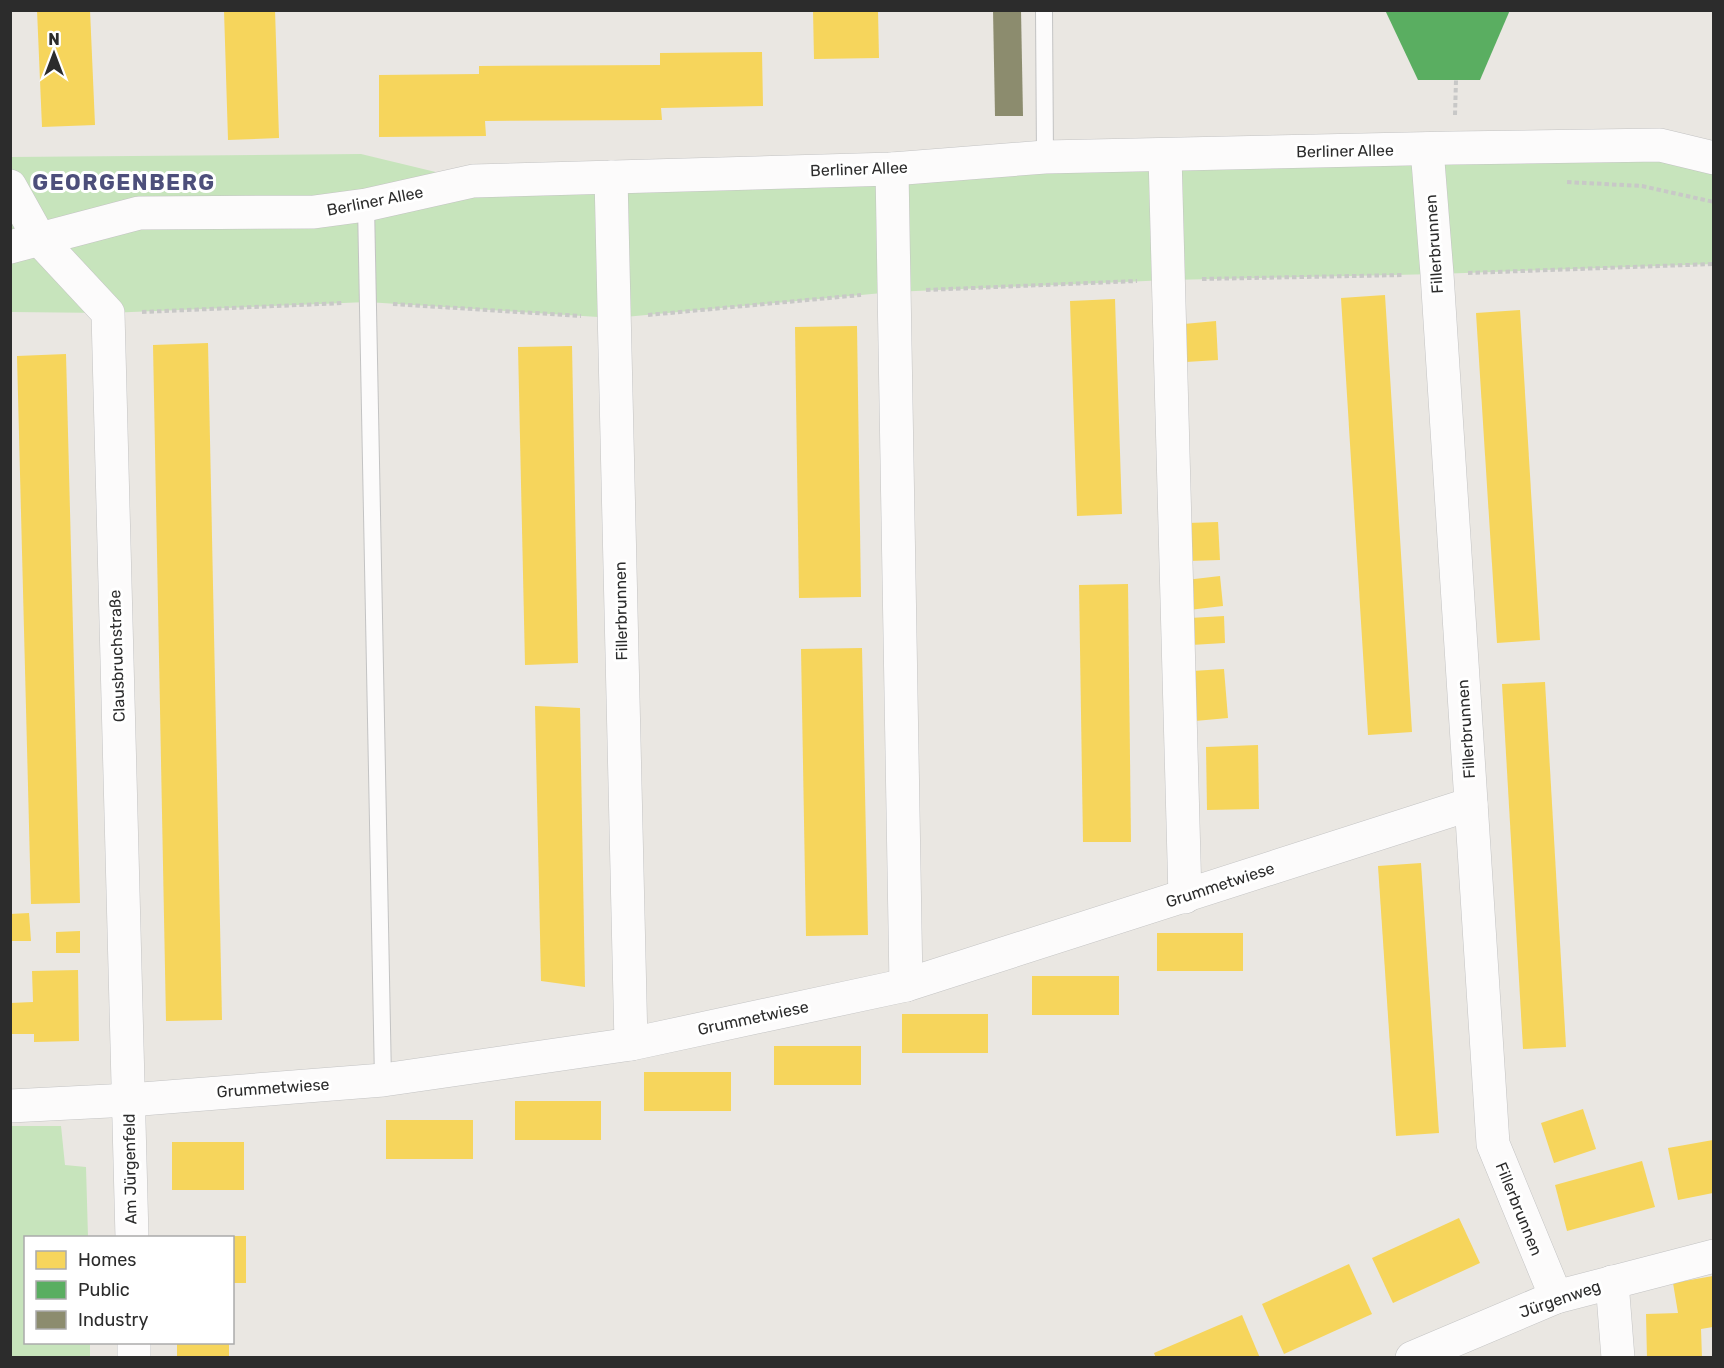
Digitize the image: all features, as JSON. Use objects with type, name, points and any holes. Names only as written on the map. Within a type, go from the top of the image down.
[{"type":"street","name":"Berliner Allee","points":[[25,243],[139,213],[314,212],[366,205],[473,181],[892,169],[1044,157],[1427,149],[1660,145],[1713,158]]},
{"type":"street","name":"Fillerbrunnen","points":[[1427,149],[1493,1144],[1556,1298]]},
{"type":"street","points":[[1165,155],[1185,897]]},
{"type":"street","points":[[892,169],[906,985]]},
{"type":"street","name":"Fillerbrunnen","points":[[611,177],[631,1044]]},
{"type":"street","name":"Clausbruchstraße","points":[[10,186],[25,243],[108,313],[129,1100]]},
{"type":"street","name":"Grummetwiese","points":[[10,1106],[129,1100],[383,1080],[631,1044],[906,985],[1471,804]]},
{"type":"street","name":"Am Jürgenfeld","points":[[129,1100],[132,1236]]},
{"type":"street","name":"Jürgenweg","points":[[1412,1358],[1556,1298],[1713,1256]]},
{"type":"street","points":[[1612,1282],[1618,1358]]},
{"type":"lane","points":[[1044,10],[1044,157]]},
{"type":"lane","points":[[366,205],[383,1080]]},
{"type":"path","points":[[1566,182],[1642,186],[1713,202]]},
{"type":"green space","points":[[361,154],[473,181],[1713,158],[1713,264],[1437,274],[1168,280],[893,292],[614,318],[367,302],[108,313],[11,312],[10,157]]},
{"type":"green space","points":[[11,1126],[61,1126],[65,1165],[86,1167],[88,1236],[24,1236],[24,1344],[90,1344],[90,1357],[11,1357]]},
{"type":"building: Homes","points":[[37,10],[90,10],[95,125],[42,127]]},
{"type":"building: Homes","points":[[224,10],[275,10],[279,138],[228,140]]},
{"type":"building: Homes","points":[[813,10],[878,10],[879,58],[814,59]]},
{"type":"building: Homes","points":[[762,52],[763,106],[661,108],[662,120],[485,121],[486,136],[379,137],[379,75],[479,74],[479,66],[660,65],[660,53]]},
{"type":"building: Homes","points":[[1385,295],[1412,732],[1368,735],[1341,298]]},
{"type":"building: Homes","points":[[1115,299],[1122,514],[1077,516],[1070,301]]},
{"type":"building: Homes","points":[[1520,310],[1540,640],[1497,643],[1476,313]]},
{"type":"building: Homes","points":[[1216,321],[1218,360],[1186,362],[1184,324]]},
{"type":"building: Homes","points":[[857,326],[861,597],[799,598],[795,327]]},
{"type":"building: Homes","points":[[208,343],[222,1020],[166,1021],[153,345]]},
{"type":"building: Homes","points":[[572,346],[578,663],[525,665],[518,347]]},
{"type":"building: Homes","points":[[66,354],[80,903],[31,904],[17,356]]},
{"type":"building: Homes","points":[[1218,522],[1220,560],[1188,561],[1187,523]]},
{"type":"building: Homes","points":[[1220,576],[1223,606],[1189,610],[1186,580]]},
{"type":"building: Homes","points":[[1128,584],[1131,842],[1083,842],[1079,585]]},
{"type":"building: Homes","points":[[1224,616],[1225,643],[1191,645],[1190,618]]},
{"type":"building: Homes","points":[[862,648],[868,935],[806,936],[801,649]]},
{"type":"building: Homes","points":[[1224,669],[1228,718],[1195,721],[1192,671]]},
{"type":"building: Homes","points":[[1545,682],[1566,1047],[1523,1049],[1502,684]]},
{"type":"building: Homes","points":[[535,706],[580,708],[585,987],[541,981]]},
{"type":"building: Homes","points":[[1258,745],[1259,809],[1207,810],[1206,747]]},
{"type":"building: Homes","points":[[1421,863],[1439,1133],[1396,1136],[1378,866]]},
{"type":"building: Homes","points":[[29,913],[31,941],[10,941],[10,914]]},
{"type":"building: Homes","points":[[80,931],[80,953],[56,953],[56,932]]},
{"type":"building: Homes","points":[[1157,933],[1243,933],[1243,971],[1157,971]]},
{"type":"building: Homes","points":[[78,970],[79,1041],[34,1042],[34,1034],[10,1034],[10,1003],[33,1002],[32,971]]},
{"type":"building: Homes","points":[[1032,976],[1119,976],[1119,1015],[1032,1015]]},
{"type":"building: Homes","points":[[902,1014],[988,1014],[988,1053],[902,1053]]},
{"type":"building: Homes","points":[[774,1046],[861,1046],[861,1085],[774,1085]]},
{"type":"building: Homes","points":[[644,1072],[731,1072],[731,1111],[644,1111]]},
{"type":"building: Homes","points":[[515,1101],[601,1101],[601,1140],[515,1140]]},
{"type":"building: Homes","points":[[1583,1109],[1596,1149],[1554,1163],[1541,1123]]},
{"type":"building: Homes","points":[[386,1120],[473,1120],[473,1159],[386,1159]]},
{"type":"building: Homes","points":[[1713,1140],[1713,1193],[1678,1200],[1668,1148]]},
{"type":"building: Homes","points":[[172,1142],[244,1142],[244,1190],[172,1190]]},
{"type":"building: Homes","points":[[1642,1161],[1655,1207],[1567,1231],[1555,1185]]},
{"type":"building: Homes","points":[[1459,1218],[1480,1263],[1393,1303],[1372,1258]]},
{"type":"building: Homes","points":[[234,1236],[246,1236],[246,1283],[234,1283]]},
{"type":"building: Homes","points":[[1349,1264],[1372,1314],[1284,1354],[1262,1304]]},
{"type":"building: Homes","points":[[1713,1276],[1713,1327],[1701,1329],[1702,1358],[1647,1358],[1646,1314],[1678,1313],[1673,1283]]},
{"type":"building: Homes","points":[[1242,1315],[1260,1358],[1156,1358],[1154,1353]]},
{"type":"building: Homes","points":[[177,1344],[229,1344],[229,1358],[177,1358]]},
{"type":"building: Public","points":[[1385,10],[1510,10],[1480,80],[1418,80]]},
{"type":"building: Industry","points":[[993,10],[1021,10],[1023,116],[995,116]]},
{"type":"district","name":"GEORGENBERG","points":[[124,182]]}]
